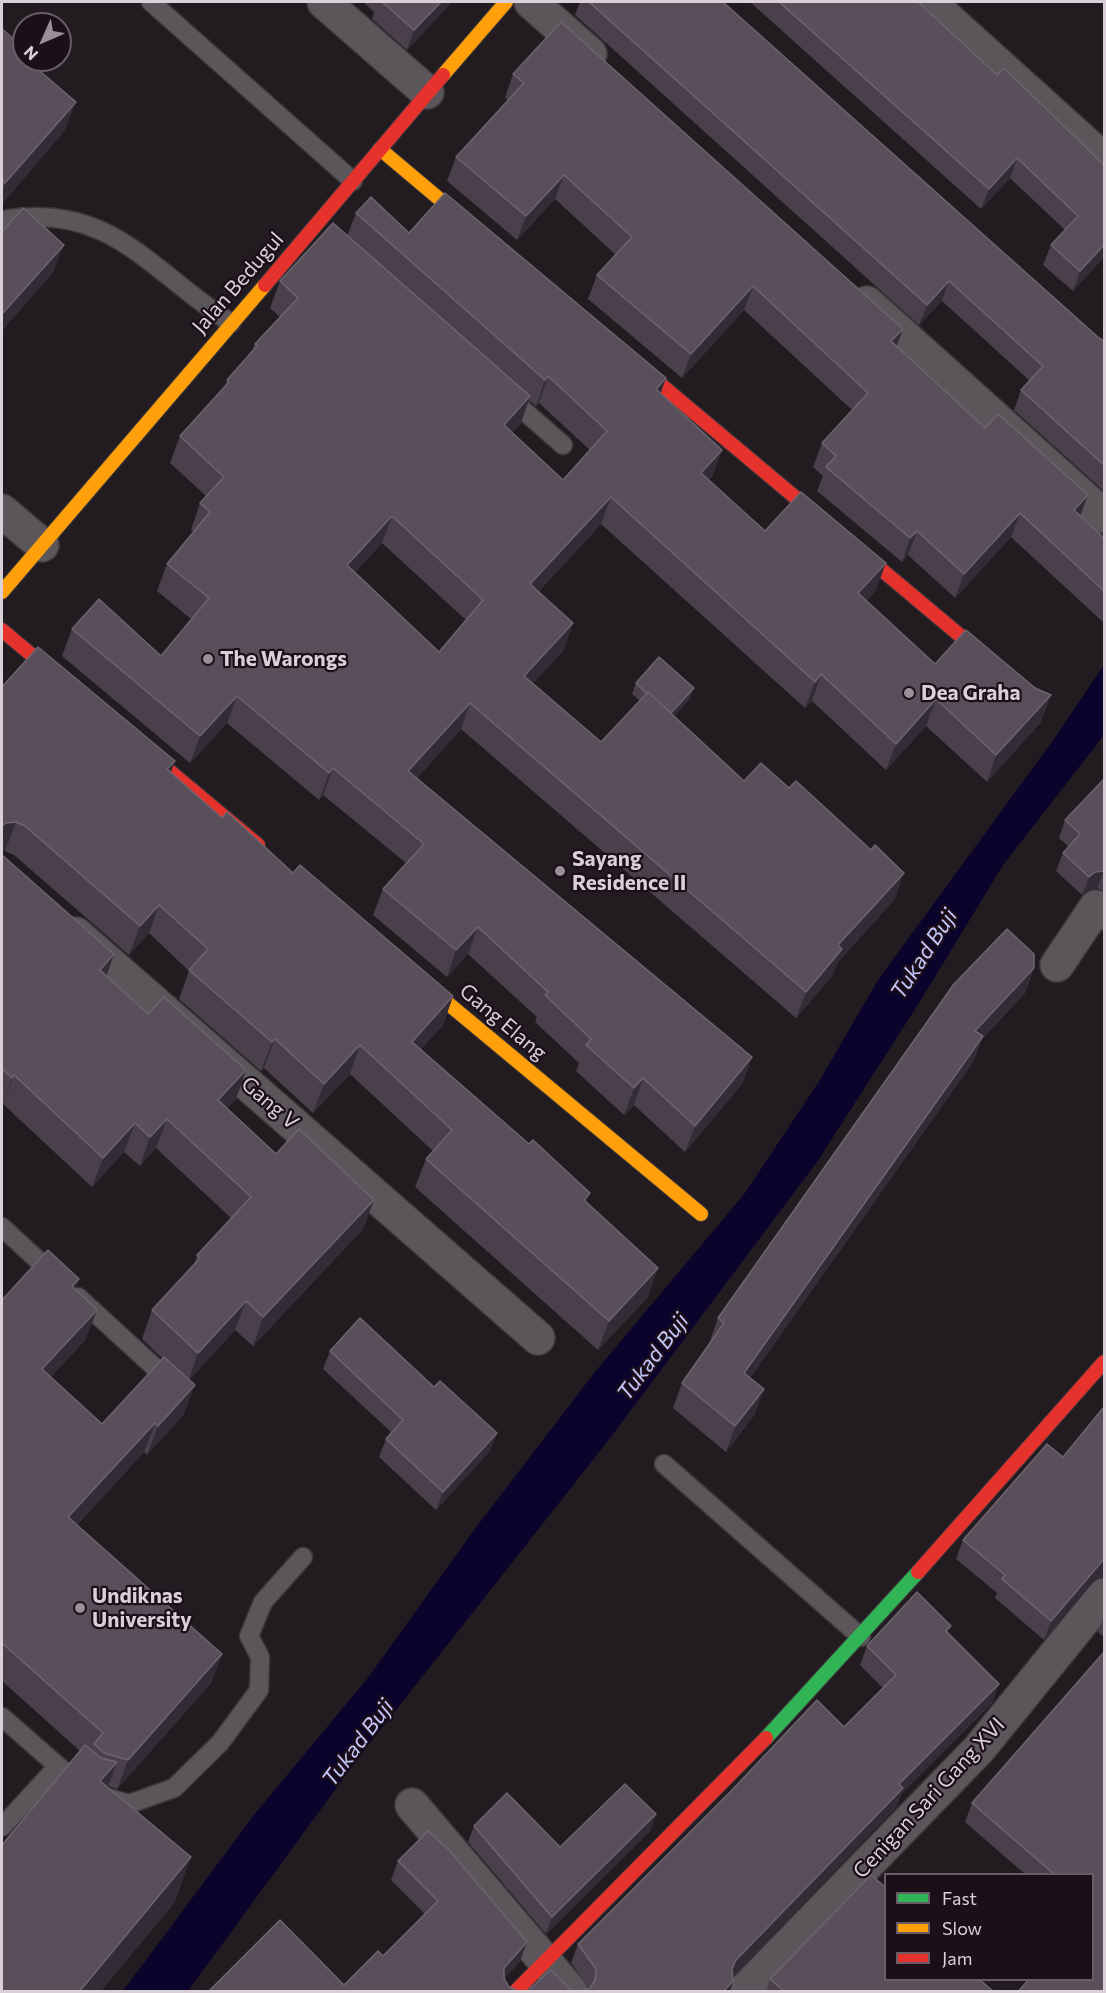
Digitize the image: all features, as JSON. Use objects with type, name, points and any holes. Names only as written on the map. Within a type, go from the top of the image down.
[{"type":"street","points":[[324,2],[427,92]]},
{"type":"street","name":"Jalan Bedugul","points":[[2,592],[506,2]]},
{"type":"street","points":[[531,2],[612,74]]},
{"type":"street","points":[[929,2],[1104,160]]},
{"type":"street","points":[[380,149],[489,241]]},
{"type":"street","points":[[840,279],[1104,516]]},
{"type":"street","points":[[617,348],[1000,670]]},
{"type":"street","points":[[2,511],[42,545]]},
{"type":"street","points":[[2,630],[75,692]]},
{"type":"street","points":[[121,730],[268,853]]},
{"type":"street","points":[[1057,965],[1095,907],[1104,913]]},
{"type":"street","name":"Gang V","points":[[55,916],[538,1338]]},
{"type":"street","name":"Gang Elang","points":[[406,968],[701,1214]]},
{"type":"street","points":[[515,1992],[710,1797],[861,1637],[1104,1362]]},
{"type":"street","name":"Cenigan Sari Gang XVI","points":[[743,1992],[979,1749],[1104,1595]]},
{"type":"street","points":[[412,1805],[571,1992]]},
{"type":"lane","points":[[151,2],[353,181]]},
{"type":"lane","points":[[2,220],[34,214],[73,219],[102,231],[156,266],[231,324]]},
{"type":"lane","points":[[314,227],[331,242]]},
{"type":"lane","points":[[490,381],[563,445]]},
{"type":"lane","points":[[2,1227],[163,1375]]},
{"type":"lane","points":[[664,1464],[861,1637]]},
{"type":"lane","points":[[2,1717],[88,1792],[129,1804],[174,1788],[220,1743],[259,1690],[260,1657],[249,1636],[263,1602],[303,1557]]},
{"type":"lane","points":[[2,1827],[58,1766]]},
{"type":"water","name":"Tukad Buji","points":[[1104,665],[1104,735],[1003,865],[919,1003],[817,1162],[607,1442],[359,1757],[188,1991],[123,1991],[254,1815],[367,1679],[477,1526],[595,1372],[745,1193],[820,1080],[878,980],[1054,739]]},
{"type":"building","points":[[382,2],[441,2],[414,30]]},
{"type":"building","points":[[589,2],[723,2],[1104,341],[1104,465],[1021,390],[1043,366],[949,281],[927,305]]},
{"type":"building","points":[[779,2],[918,2],[997,75],[1004,68],[1104,165],[1104,245],[1080,271],[1051,245],[1078,216],[1017,158],[989,189]]},
{"type":"building","points":[[561,22],[903,329],[891,341],[985,428],[998,414],[1088,495],[1074,510],[1104,538],[1104,591],[1020,513],[964,574],[917,531],[910,538],[826,467],[836,456],[822,443],[868,393],[753,286],[691,354],[597,275],[632,237],[564,175],[526,216],[456,157],[524,83],[513,74]]},
{"type":"building","points":[[2,29],[12,38],[12,72],[41,72],[76,102],[5,183],[2,180]]},
{"type":"building","points":[[445,193],[666,378],[656,389],[722,450],[701,473],[765,531],[801,492],[886,563],[858,593],[935,664],[966,630],[1035,688],[1051,695],[996,755],[936,699],[896,744],[821,674],[815,682],[611,497],[530,584],[573,623],[524,676],[601,742],[648,692],[744,781],[761,763],[789,788],[796,781],[871,850],[875,845],[904,873],[838,945],[842,949],[806,992],[470,703],[408,771],[752,1057],[695,1126],[643,1078],[634,1088],[586,1045],[591,1039],[545,995],[548,992],[478,927],[456,950],[383,889],[424,844],[333,768],[329,773],[237,696],[200,736],[72,629],[99,599],[161,656],[209,598],[167,564],[210,512],[200,503],[224,477],[180,436],[229,382],[227,380],[257,346],[255,344],[298,298],[280,281],[333,223],[530,396],[504,425],[563,480],[607,431],[548,376],[545,380],[356,213],[371,197],[409,233]],"holes":[[[392,516],[483,600],[439,652],[347,565]]]},
{"type":"building","points":[[23,208],[64,245],[2,314],[2,232]]},
{"type":"building","points":[[38,647],[175,761],[167,769],[222,818],[227,812],[293,873],[300,865],[453,996],[412,1042],[529,1144],[533,1140],[590,1193],[584,1200],[658,1268],[609,1321],[426,1159],[452,1130],[360,1045],[324,1084],[275,1039],[272,1042],[189,970],[208,949],[159,905],[140,926],[25,826],[16,822],[2,826],[2,687]]},
{"type":"building","points":[[659,657],[694,688],[671,713],[636,683]]},
{"type":"building","points":[[1104,779],[1104,871],[1095,872],[1089,877],[1063,853],[1080,834],[1065,820]]},
{"type":"building","points":[[2,855],[114,954],[100,970],[148,1014],[164,997],[246,1070],[218,1100],[276,1154],[299,1129],[374,1200],[263,1317],[246,1301],[198,1353],[152,1310],[200,1258],[197,1255],[251,1197],[167,1119],[150,1137],[135,1123],[103,1158],[14,1075],[12,1078],[2,1068]]},
{"type":"building","points":[[1007,929],[1034,954],[1034,968],[975,1031],[983,1036],[744,1373],[764,1389],[735,1426],[682,1383],[724,1323],[718,1318],[954,984]]},
{"type":"building","points":[[48,1250],[79,1279],[72,1286],[97,1310],[42,1369],[102,1424],[164,1357],[195,1385],[158,1426],[155,1423],[68,1517],[222,1654],[128,1760],[104,1753],[94,1744],[103,1733],[2,1643],[2,1300]]},
{"type":"building","points":[[360,1318],[434,1387],[440,1381],[497,1433],[443,1492],[386,1439],[403,1420],[330,1351]]},
{"type":"building","points":[[1104,1407],[1104,1559],[1051,1621],[1002,1579],[1005,1575],[963,1540],[1047,1444],[1063,1457]]},
{"type":"building","points":[[917,1592],[951,1626],[946,1631],[999,1684],[899,1784],[903,1788],[736,1960],[732,1969],[733,1981],[723,1992],[208,1992],[280,1920],[344,1985],[378,1951],[383,1956],[438,1901],[398,1861],[428,1831],[449,1850],[527,1942],[504,1968],[504,1978],[509,1987],[518,1991],[527,1991],[551,1970],[571,1990],[581,1991],[590,1988],[595,1980],[596,1969],[578,1944],[731,1791],[817,1700],[844,1727],[896,1675],[867,1646]]},
{"type":"building","points":[[1104,1652],[1104,1992],[1018,1992],[1027,1981],[1094,1981],[1094,1873],[1053,1873],[972,1803]]},
{"type":"building","points":[[85,1745],[101,1758],[117,1762],[100,1781],[191,1857],[79,1992],[2,1992],[2,1845]]},
{"type":"building","points":[[625,1784],[656,1814],[552,1917],[474,1826],[507,1793],[560,1847]]},
{"type":"building","points":[[871,1875],[884,1886],[884,1981],[981,1981],[994,1992],[785,1992],[770,1979]]},
{"type":"traffic: fast","points":[[766,1738],[918,1572]]},
{"type":"traffic: slow","points":[[443,75],[506,2]]},
{"type":"traffic: slow","points":[[380,149],[475,229]]},
{"type":"traffic: slow","points":[[2,592],[265,285]]},
{"type":"traffic: slow","points":[[415,976],[701,1214]]},
{"type":"traffic: jam","points":[[265,285],[443,75]]},
{"type":"traffic: jam","points":[[629,358],[994,664]]},
{"type":"traffic: jam","points":[[2,630],[65,683]]},
{"type":"traffic: jam","points":[[136,743],[258,845]]},
{"type":"traffic: jam","points":[[918,1572],[1104,1362]]},
{"type":"traffic: jam","points":[[515,1992],[766,1738]]},
{"type":"place","name":"The Warongs","points":[[208,659]]},
{"type":"place","name":"Dea Graha","points":[[909,693]]},
{"type":"place","name":"Sayang Residence II","points":[[560,871]]},
{"type":"place","name":"Undiknas University","points":[[80,1608]]}]
